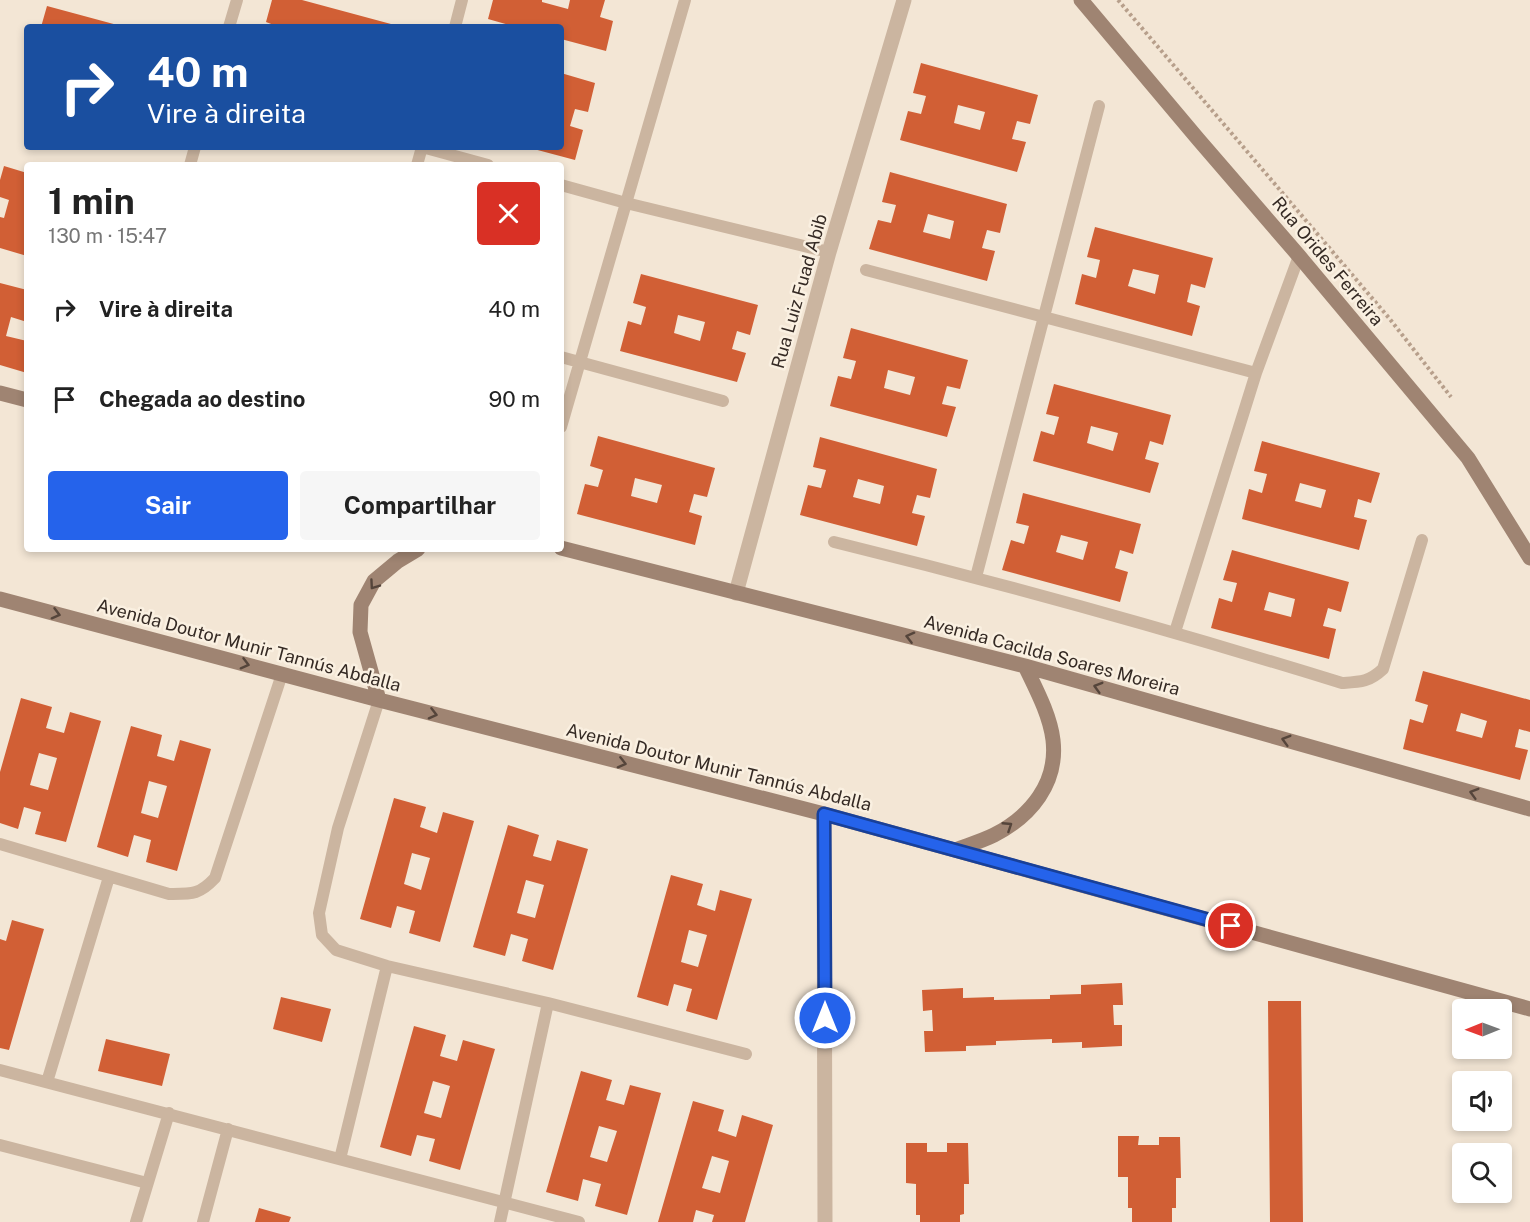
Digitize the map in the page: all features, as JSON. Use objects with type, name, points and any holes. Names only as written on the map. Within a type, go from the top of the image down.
[{"type":"street","name":"Rua Luiz Fuad Abib","points":[[736,593],[830,252],[904,0]]},
{"type":"street","name":"Rua Orides Ferreira","points":[[1081,0],[1468,459],[1530,558]]},
{"type":"street","points":[[0,393],[24,399]]},
{"type":"street","name":"Avenida Cacilda Soares Moreira","points":[[564,549],[1025,666],[1530,808]]},
{"type":"street","points":[[379,700],[360,632],[361,605],[374,581],[413,552]]},
{"type":"street","name":"Avenida Doutor Munir Tannús Abdalla","points":[[0,599],[282,675],[824,814],[1530,1009]]},
{"type":"street","points":[[955,850],[994,835],[1021,817],[1041,796],[1052,771],[1053,740],[1043,707],[1025,666]]},
{"type":"street","points":[[824,814],[825,1222]]},
{"type":"lane","points":[[230,24],[237,0]]},
{"type":"lane","points":[[456,24],[462,0]]},
{"type":"lane","points":[[564,417],[685,0]]},
{"type":"lane","points":[[976,577],[1099,106]]},
{"type":"lane","points":[[433,150],[477,162]]},
{"type":"lane","points":[[564,186],[830,252]]},
{"type":"lane","points":[[1175,632],[1256,373],[1299,256]]},
{"type":"lane","points":[[866,270],[1256,373]]},
{"type":"lane","points":[[564,358],[723,401]]},
{"type":"lane","points":[[834,542],[976,577],[1175,632],[1342,683],[1372,679],[1383,669],[1422,540]]},
{"type":"lane","points":[[0,844],[169,894],[187,894],[203,890],[215,878],[282,675]]},
{"type":"lane","points":[[379,700],[338,828],[318,913],[322,935],[336,950],[387,966],[548,1003],[746,1054]]},
{"type":"lane","points":[[47,1082],[110,877]]},
{"type":"lane","points":[[340,1159],[387,966]]},
{"type":"lane","points":[[500,1222],[548,1003]]},
{"type":"lane","points":[[0,1070],[579,1222]]},
{"type":"lane","points":[[136,1222],[169,1113]]},
{"type":"lane","points":[[203,1222],[228,1129]]},
{"type":"lane","points":[[0,1145],[147,1183]]},
{"type":"building","points":[[272,0],[302,0],[391,24],[271,24],[266,22]]},
{"type":"building","points":[[493,0],[542,0],[542,2],[568,9],[570,0],[605,0],[600,17],[613,21],[606,51],[564,40],[564,24],[506,24],[488,19]]},
{"type":"building","points":[[47,6],[114,24],[42,24]]},
{"type":"building","points":[[921,63],[1038,95],[1030,124],[1017,121],[1012,139],[1026,142],[1017,172],[900,140],[908,111],[921,114],[926,96],[913,93]],"holes":[[[958,105],[985,112],[980,130],[954,123]]]},
{"type":"building","points":[[564,74],[595,83],[588,112],[575,109],[570,126],[583,130],[575,160],[538,150],[564,150]]},
{"type":"building","points":[[4,166],[24,172],[24,255],[0,248],[0,217],[4,218],[9,200],[0,197],[0,180]]},
{"type":"building","points":[[890,172],[1007,204],[1000,233],[987,230],[982,248],[995,251],[987,281],[869,249],[878,220],[891,223],[896,205],[882,202]],"holes":[[[928,214],[954,221],[950,239],[923,232]]]},
{"type":"building","points":[[1095,227],[1213,258],[1205,288],[1191,284],[1187,302],[1200,306],[1192,336],[1075,304],[1082,274],[1096,278],[1100,260],[1087,257]],"holes":[[[1133,269],[1159,275],[1155,294],[1128,286]]]},
{"type":"building","points":[[641,274],[758,305],[750,335],[737,331],[732,349],[746,353],[737,382],[620,351],[628,321],[641,325],[646,307],[633,303]],"holes":[[[678,315],[705,322],[700,341],[674,333]]]},
{"type":"building","points":[[0,283],[24,289],[24,321],[11,317],[6,336],[24,340],[24,372],[0,365]]},
{"type":"building","points":[[851,328],[968,360],[960,389],[947,386],[942,404],[956,407],[947,437],[830,406],[838,376],[851,379],[856,361],[843,358]],"holes":[[[888,370],[915,377],[910,395],[884,388]]]},
{"type":"building","points":[[1054,384],[1171,415],[1163,445],[1150,441],[1145,459],[1159,463],[1150,493],[1033,461],[1041,431],[1054,435],[1059,417],[1046,414]],"holes":[[[1091,426],[1118,433],[1113,451],[1087,443]]]},
{"type":"building","points":[[598,436],[715,468],[707,497],[694,494],[689,512],[702,516],[695,545],[577,514],[585,484],[598,487],[603,470],[590,466]],"holes":[[[635,478],[662,485],[657,503],[631,496]]]},
{"type":"building","points":[[820,437],[937,469],[930,498],[917,495],[912,513],[925,516],[917,546],[800,515],[808,485],[821,488],[826,470],[813,467]],"holes":[[[858,479],[884,486],[880,504],[853,497]]]},
{"type":"building","points":[[1262,441],[1380,473],[1371,503],[1358,499],[1354,517],[1367,520],[1359,550],[1242,519],[1249,489],[1262,493],[1267,474],[1254,471]],"holes":[[[1300,483],[1326,490],[1321,508],[1295,501]]]},
{"type":"building","points":[[1023,493],[1141,524],[1133,554],[1120,550],[1115,568],[1128,572],[1120,602],[1002,570],[1011,540],[1024,544],[1029,526],[1016,523]],"holes":[[[1061,535],[1088,542],[1083,560],[1056,552]]]},
{"type":"building","points":[[1232,550],[1349,582],[1341,612],[1328,608],[1323,626],[1336,629],[1329,659],[1211,628],[1219,598],[1232,602],[1237,583],[1223,580]],"holes":[[[1269,592],[1295,599],[1291,617],[1264,610]]]},
{"type":"building","points":[[1423,671],[1530,700],[1530,732],[1519,729],[1515,747],[1528,750],[1520,780],[1403,749],[1410,719],[1423,723],[1428,705],[1415,701]],"holes":[[[1461,713],[1487,721],[1482,738],[1456,731]]]},
{"type":"building","points":[[21,698],[52,707],[46,728],[64,733],[70,712],[101,721],[66,842],[35,834],[41,812],[24,807],[18,829],[0,823],[0,772]],"holes":[[[39,753],[57,758],[48,790],[30,785]]]},
{"type":"building","points":[[131,726],[162,735],[157,756],[174,761],[180,740],[211,749],[177,871],[146,862],[151,840],[134,835],[128,857],[97,847]],"holes":[[[149,781],[167,786],[158,818],[141,813]]]},
{"type":"building","points":[[394,798],[426,807],[420,827],[437,833],[443,812],[474,821],[440,942],[409,933],[415,911],[397,906],[391,928],[360,919]],"holes":[[[412,853],[430,858],[421,890],[404,884]]]},
{"type":"building","points":[[508,825],[539,835],[533,856],[551,861],[557,840],[588,849],[553,970],[522,961],[528,939],[511,934],[505,956],[473,947]],"holes":[[[526,880],[544,885],[535,918],[517,913]]]},
{"type":"building","points":[[671,875],[703,884],[697,905],[715,911],[720,890],[752,899],[717,1020],[686,1011],[692,989],[674,984],[668,1006],[637,997]],"holes":[[[689,930],[707,935],[698,967],[681,962]]]},
{"type":"building","points":[[12,920],[44,929],[9,1050],[0,1048],[0,939],[6,941]]},
{"type":"building","points":[[1122,983],[1123,1005],[1113,1005],[1114,1025],[1122,1025],[1122,1046],[1082,1048],[1082,1042],[1052,1043],[1052,1039],[996,1041],[996,1045],[966,1046],[966,1051],[925,1052],[924,1031],[933,1031],[932,1010],[923,1011],[922,990],[963,988],[963,998],[1050,999],[1050,995],[1081,994],[1081,985]]},
{"type":"building","points":[[281,997],[331,1009],[322,1042],[273,1029]]},
{"type":"building","points":[[1268,1001],[1301,1001],[1303,1222],[1270,1222]]},
{"type":"building","points":[[414,1026],[446,1035],[440,1056],[457,1061],[463,1040],[495,1049],[460,1170],[429,1161],[435,1139],[417,1135],[411,1156],[380,1147]],"holes":[[[433,1081],[450,1086],[441,1118],[424,1113]]]},
{"type":"building","points":[[106,1039],[170,1054],[162,1086],[98,1071]]},
{"type":"building","points":[[581,1071],[612,1080],[606,1100],[624,1105],[630,1085],[661,1093],[627,1215],[595,1206],[601,1184],[583,1179],[578,1201],[546,1192]],"holes":[[[599,1126],[617,1131],[607,1162],[590,1157]]]},
{"type":"building","points":[[693,1101],[724,1110],[718,1131],[736,1137],[742,1115],[773,1125],[745,1222],[712,1222],[714,1215],[696,1210],[693,1222],[658,1222]],"holes":[[[712,1156],[729,1161],[720,1193],[702,1188]]]},
{"type":"building","points":[[1118,1136],[1139,1136],[1138,1145],[1159,1145],[1159,1137],[1180,1137],[1181,1178],[1176,1178],[1176,1208],[1172,1208],[1172,1222],[1132,1222],[1132,1208],[1128,1208],[1128,1177],[1118,1177]]},
{"type":"building","points":[[906,1143],[927,1143],[927,1152],[947,1152],[947,1143],[968,1143],[969,1184],[964,1184],[964,1214],[960,1215],[960,1222],[920,1222],[920,1215],[916,1215],[916,1184],[906,1183]]},
{"type":"building","points":[[259,1208],[291,1217],[289,1222],[255,1222]]},
{"type":"route","points":[[825,1018],[824,814],[1231,926]]}]
